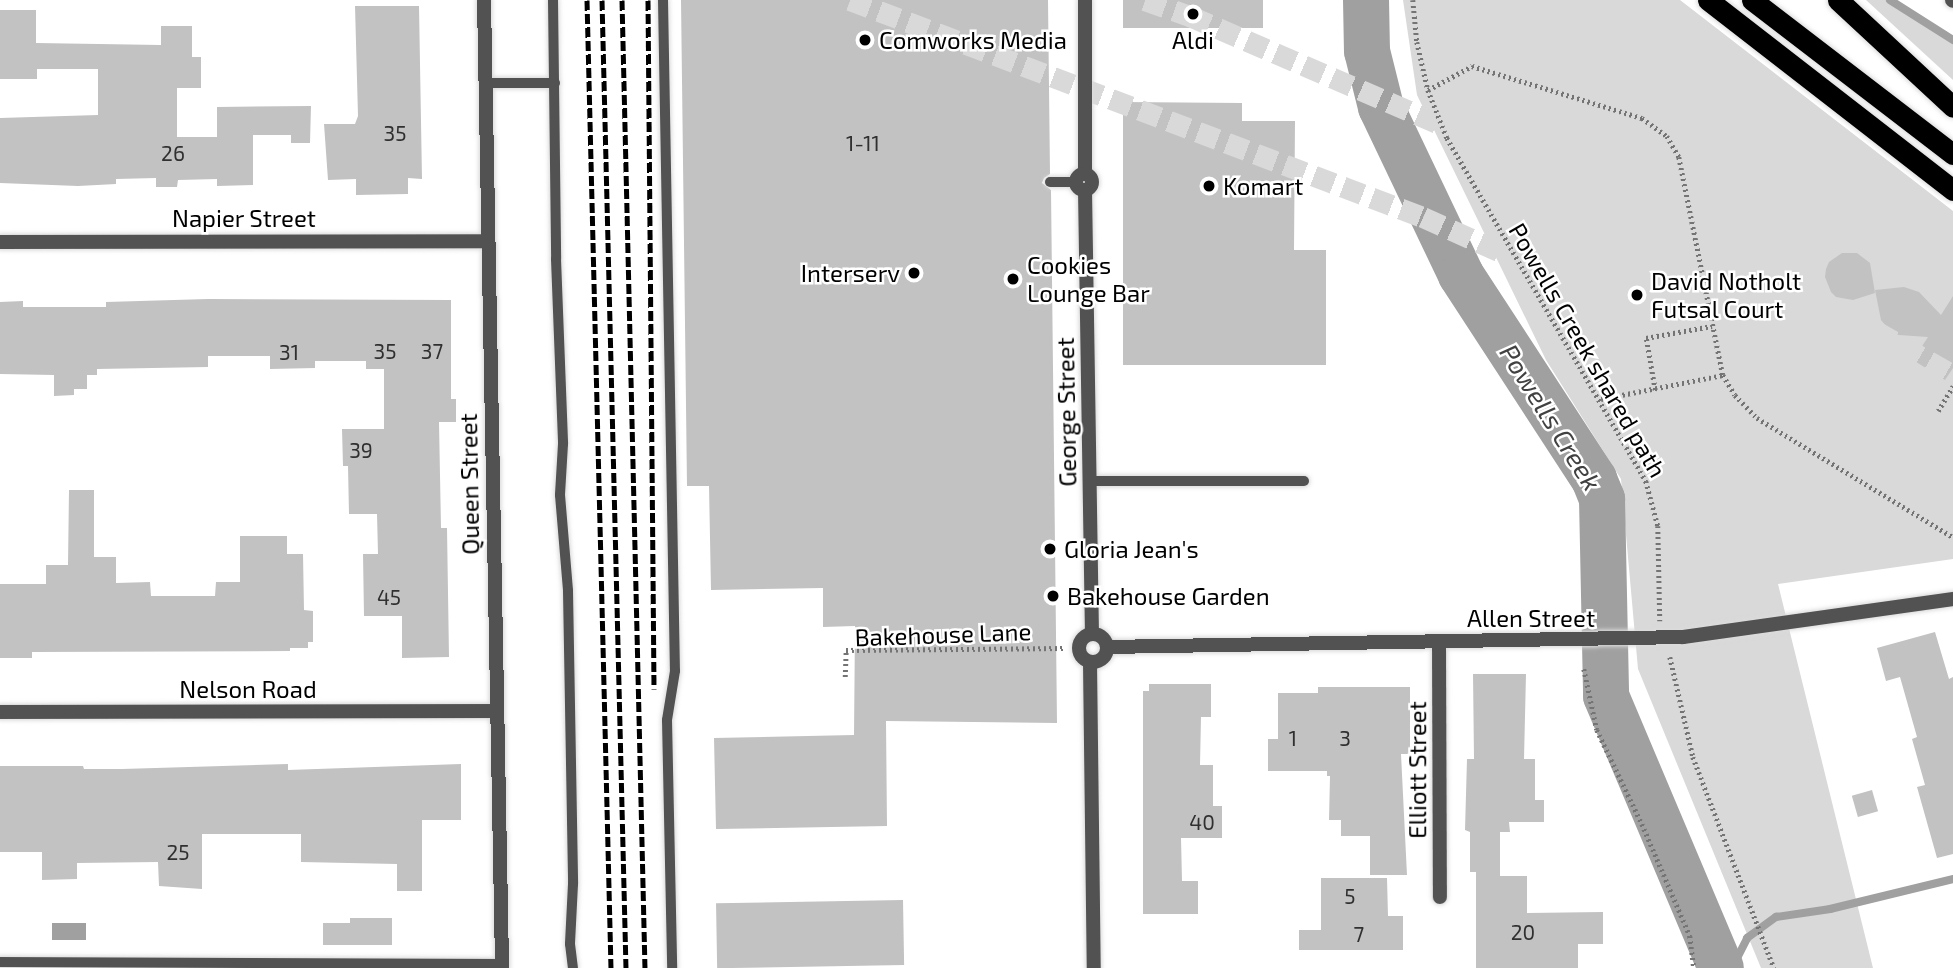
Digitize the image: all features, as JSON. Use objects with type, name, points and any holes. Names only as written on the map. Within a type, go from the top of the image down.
[{"type":"highway","points":[[1708,0],[1953,190]]},
{"type":"highway","points":[[1752,0],[1953,154]]},
{"type":"highway","points":[[1838,0],[1953,107]]},
{"type":"street","name":"Queen Street","points":[[484,0],[502,966]]},
{"type":"street","name":"George Street","points":[[1085,0],[1082,182],[1092,634]]},
{"type":"street","name":"Napier Street","points":[[0,242],[488,241]]},
{"type":"street","name":"Allen Street","points":[[1107,648],[1664,638],[1953,599]]},
{"type":"street","points":[[1092,634],[1101,636],[1107,648],[1101,660],[1090,662],[1082,657],[1079,649],[1083,638],[1092,634]]},
{"type":"street","name":"Elliott Street","points":[[1439,642],[1440,897]]},
{"type":"street","points":[[1090,662],[1094,968]]},
{"type":"street","name":"Nelson Road","points":[[0,712],[496,711]]},
{"type":"lane","points":[[553,0],[556,259],[563,444],[560,495],[568,591],[573,884],[569,944],[573,968]]},
{"type":"lane","points":[[663,0],[675,671],[667,720],[672,968]]},
{"type":"lane","points":[[485,83],[555,83]]},
{"type":"lane","points":[[1051,182],[1082,182]]},
{"type":"lane","points":[[1089,481],[1304,481]]},
{"type":"lane","points":[[0,962],[502,966]]},
{"type":"path","name":"Powells Creek shared path","points":[[1413,0],[1417,42],[1428,90],[1447,138],[1635,458],[1653,502],[1658,526],[1657,596],[1664,638],[1693,757],[1774,968]]},
{"type":"path","points":[[1428,90],[1472,66],[1642,118],[1667,136],[1679,157],[1723,375],[1735,395],[1757,418],[1953,537]]},
{"type":"path","points":[[1655,390],[1646,338],[1712,326]]},
{"type":"path","points":[[1601,399],[1723,375]]},
{"type":"path","points":[[1938,411],[1953,386]]},
{"type":"path","name":"Bakehouse Lane","points":[[845,677],[846,650],[1063,648]]},
{"type":"path","points":[[1584,669],[1597,730],[1643,824],[1690,936],[1694,968]]},
{"type":"shaded area","points":[[1403,0],[1680,0],[1953,211],[1953,559],[1778,584],[1873,968],[1761,968],[1638,669],[1621,479],[1546,360],[1417,95]]},
{"type":"shaded area","points":[[1866,0],[1887,0],[1953,42],[1953,80]]},
{"type":"shaded area","points":[[52,923],[86,923],[86,940],[52,940]]},
{"type":"building","points":[[681,0],[1048,0],[1050,174],[1042,183],[1051,190],[1057,723],[886,721],[887,826],[716,829],[714,738],[854,735],[855,626],[823,627],[823,588],[711,590],[709,486],[687,486]]},
{"type":"building","name":"Aldi","points":[[1123,0],[1263,0],[1263,28],[1123,28]]},
{"type":"building","points":[[355,6],[419,6],[422,179],[408,178],[408,194],[356,195],[356,179],[328,180],[324,124],[355,124],[358,116]]},
{"type":"building","points":[[0,10],[36,10],[36,43],[161,45],[161,26],[192,26],[192,57],[201,57],[201,88],[177,88],[177,137],[217,137],[217,107],[311,106],[310,143],[291,143],[291,135],[253,135],[253,185],[217,186],[217,179],[178,180],[177,187],[156,187],[156,178],[116,179],[116,184],[78,186],[0,183],[0,118],[98,115],[98,69],[37,69],[37,79],[0,79]]},
{"type":"building","name":"Komart","points":[[1123,102],[1242,103],[1242,121],[1295,121],[1294,250],[1326,250],[1326,365],[1123,365]]},
{"type":"building","points":[[1842,253],[1857,253],[1870,263],[1875,293],[1853,300],[1836,297],[1831,292],[1825,277],[1826,269],[1829,262]]},
{"type":"building","points":[[1904,287],[1919,292],[1941,315],[1953,296],[1953,368],[1945,380],[1913,360],[1928,337],[1899,335],[1891,332],[1881,320],[1875,290]]},
{"type":"building","points":[[208,299],[451,300],[451,399],[456,399],[456,422],[439,422],[441,528],[447,528],[449,657],[402,658],[402,616],[364,616],[363,554],[378,554],[377,514],[349,514],[348,466],[343,466],[342,429],[384,429],[384,369],[366,369],[366,361],[315,361],[315,368],[270,369],[270,356],[208,356],[208,367],[97,369],[97,375],[87,375],[87,389],[74,389],[74,395],[54,396],[54,375],[0,374],[0,302],[23,301],[23,307],[106,307],[106,302]]},
{"type":"building","points":[[69,490],[94,490],[94,557],[116,557],[116,583],[150,582],[151,596],[215,596],[216,582],[240,582],[240,536],[287,536],[287,554],[303,554],[304,610],[313,611],[313,642],[308,642],[308,648],[290,648],[290,651],[32,652],[32,658],[0,658],[0,584],[46,584],[46,565],[68,565]]},
{"type":"building","points":[[1935,632],[1949,679],[1953,677],[1953,854],[1937,858],[1917,787],[1925,785],[1912,739],[1917,737],[1900,677],[1886,681],[1877,648]]},
{"type":"building","points":[[1473,674],[1526,674],[1524,759],[1535,759],[1535,800],[1544,800],[1544,822],[1509,822],[1510,832],[1500,832],[1500,876],[1527,876],[1527,913],[1603,912],[1603,944],[1578,944],[1578,968],[1476,968],[1476,872],[1470,872],[1470,832],[1465,830],[1467,759],[1474,759]]},
{"type":"building","points":[[1149,684],[1211,684],[1211,717],[1201,717],[1200,765],[1213,765],[1213,806],[1222,806],[1222,838],[1181,838],[1182,881],[1198,881],[1198,914],[1143,914],[1143,691],[1149,691]]},
{"type":"building","points":[[1318,687],[1410,687],[1410,754],[1401,754],[1407,875],[1370,875],[1370,836],[1341,836],[1341,820],[1329,820],[1330,776],[1327,776],[1327,771],[1268,771],[1268,739],[1278,739],[1278,693],[1318,693]]},
{"type":"building","points":[[288,764],[288,770],[461,764],[461,820],[422,820],[422,891],[397,891],[397,864],[301,862],[301,834],[202,834],[202,889],[159,886],[158,862],[77,863],[77,879],[42,880],[42,852],[0,852],[0,766],[122,769]]},
{"type":"building","points":[[1872,790],[1878,811],[1858,817],[1852,796]]},
{"type":"building","points":[[1321,878],[1387,878],[1388,916],[1403,916],[1403,950],[1299,950],[1299,930],[1321,930]]},
{"type":"building","points":[[903,900],[904,965],[717,968],[716,903]]},
{"type":"building","points":[[350,918],[392,918],[392,945],[323,945],[323,923],[350,923]]},
{"type":"waterway","name":"Powells Creek","points":[[1366,0],[1367,51],[1381,107],[1461,275],[1594,479],[1602,499],[1606,696],[1721,968]]},
{"type":"waterway","points":[[1890,0],[1953,40]]},
{"type":"waterway","points":[[1732,968],[1747,938],[1776,917],[1830,909],[1953,879]]},
{"type":"tunnel","points":[[850,0],[1423,217],[1648,318],[1885,440],[1953,479]]},
{"type":"tunnel","points":[[1145,0],[1190,16],[1586,187],[1848,315],[1953,375]]},
{"type":"railway","points":[[587,0],[611,968]]},
{"type":"railway","points":[[602,0],[626,968]]},
{"type":"railway","points":[[622,0],[645,968]]},
{"type":"railway","points":[[648,0],[654,689]]},
{"type":"place","name":"Aldi","points":[[1193,14]]},
{"type":"place","name":"Comworks Media","points":[[865,40]]},
{"type":"place","name":"Komart","points":[[1209,186]]},
{"type":"place","name":"Interserv","points":[[914,273]]},
{"type":"place","name":"Cookies Lounge Bar","points":[[1013,279]]},
{"type":"place","name":"David Notholt Futsal Court","points":[[1637,295]]},
{"type":"place","name":"Gloria Jean's","points":[[1050,549]]},
{"type":"place","name":"Bakehouse Garden","points":[[1053,596]]}]
